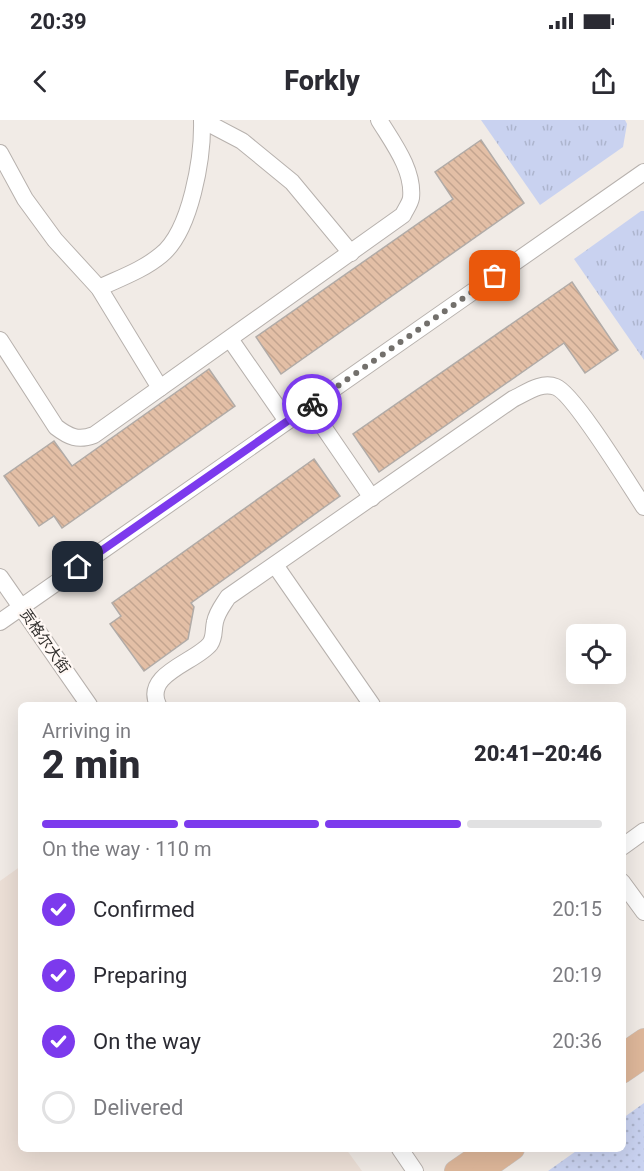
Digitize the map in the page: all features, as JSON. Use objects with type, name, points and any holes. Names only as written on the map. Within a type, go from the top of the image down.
[{"type":"main road","points":[[626,1051],[644,1039]]},
{"type":"main road","points":[[626,1070],[644,1058]]},
{"type":"main road","points":[[455,1171],[483,1152]]},
{"type":"main road","points":[[483,1171],[510,1152]]},
{"type":"street","points":[[202,120],[242,141],[292,182],[351,253]]},
{"type":"street","points":[[99,288],[138,270],[163,254],[182,229],[191,205],[203,135],[202,120]]},
{"type":"street","points":[[0,340],[56,427],[69,437],[84,438],[94,435],[402,215],[411,200],[409,175],[379,120]]},
{"type":"street","points":[[0,153],[25,199],[55,240],[99,288],[160,388]]},
{"type":"street","points":[[0,622],[644,172]]},
{"type":"street","points":[[230,339],[287,421]]},
{"type":"street","points":[[157,702],[155,697],[158,684],[176,667],[209,646],[214,638],[215,621],[228,597],[513,399],[540,386],[557,387],[579,410],[644,507]]},
{"type":"street","points":[[309,406],[372,498]]},
{"type":"street","points":[[275,565],[370,702]]},
{"type":"street","name":"贡格尔大街","points":[[0,577],[87,702]]},
{"type":"street","points":[[626,844],[644,831]]},
{"type":"street","points":[[626,887],[644,912]]},
{"type":"street","points":[[401,1152],[415,1171]]},
{"type":"shaded area","points":[[18,868],[18,1152],[348,1152],[362,1171],[0,1171],[0,881]]},
{"type":"green space","points":[[481,120],[625,120],[627,124],[623,147],[540,205]]},
{"type":"green space","points":[[644,211],[644,360],[574,259]]},
{"type":"green space","points":[[644,1103],[644,1171],[548,1171],[575,1152],[626,1152],[626,1116]]},
{"type":"building","points":[[481,140],[524,203],[281,374],[256,337],[453,199],[435,172]]},
{"type":"building","points":[[572,282],[618,350],[585,373],[564,343],[379,472],[353,434]]},
{"type":"building","points":[[209,369],[235,406],[62,528],[54,516],[39,526],[4,476],[54,441],[72,466]]},
{"type":"building","points":[[314,459],[340,496],[191,603],[194,607],[188,639],[144,671],[110,624],[121,616],[112,603]]},
{"type":"way so far","points":[[312,404],[495,276]]},
{"type":"route","points":[[78,567],[312,404]]}]
